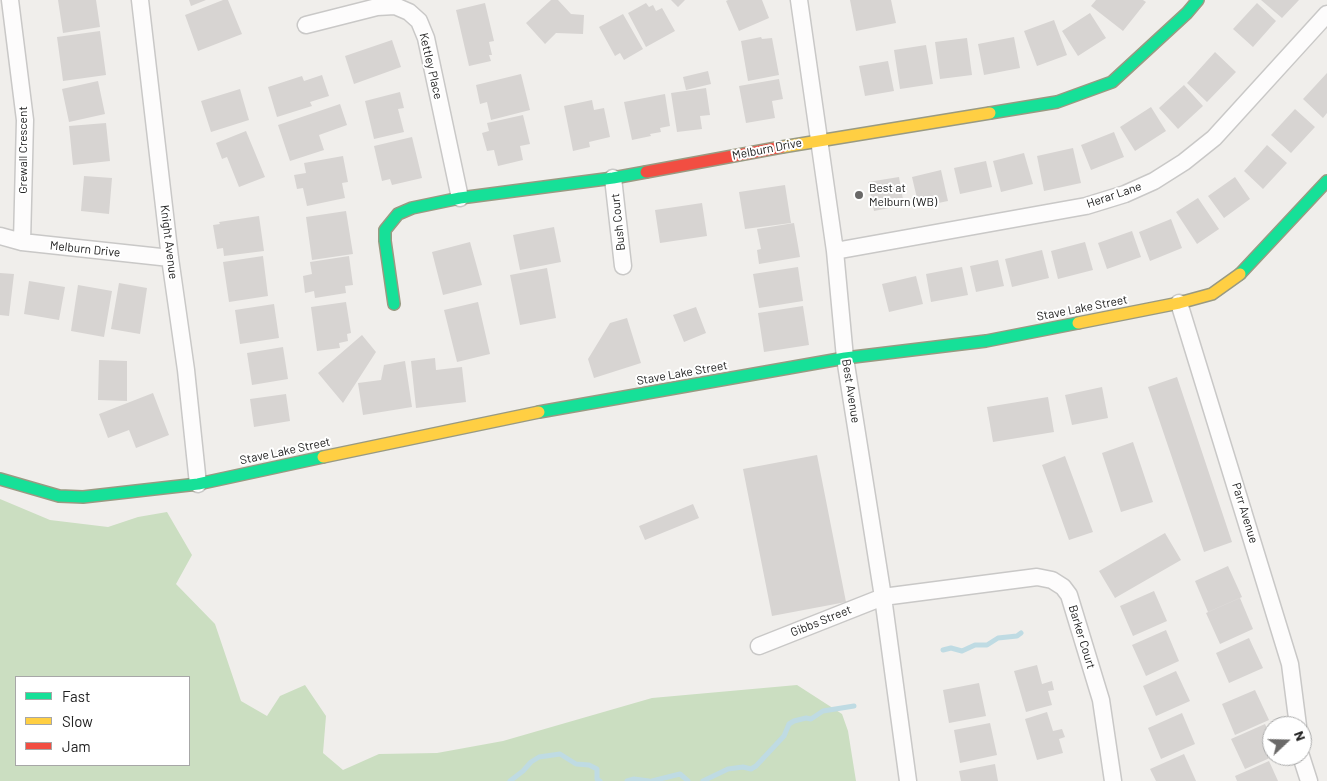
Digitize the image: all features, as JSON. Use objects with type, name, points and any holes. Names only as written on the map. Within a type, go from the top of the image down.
[{"type":"main road","name":"Melburn Drive","points":[[394,304],[385,230],[398,214],[412,208],[460,198],[613,178],[819,140],[1057,102],[1112,82],[1187,13],[1198,0]]},
{"type":"main road","name":"Stave Lake Street","points":[[0,479],[59,496],[82,497],[198,484],[516,416],[845,358],[986,341],[1180,303],[1212,294],[1240,274],[1327,181]]},
{"type":"street","name":"Grewall Crescent","points":[[10,0],[25,120],[22,242]]},
{"type":"street","name":"Knight Avenue","points":[[140,0],[170,258],[186,370],[198,484]]},
{"type":"street","name":"Best Avenue","points":[[799,0],[835,251],[845,358],[908,781]]},
{"type":"street","name":"Kettley Place","points":[[306,25],[377,7],[394,6],[409,12],[419,21],[426,38],[460,198]]},
{"type":"street","name":"Herar Lane","points":[[835,251],[1086,206],[1125,194],[1154,181],[1184,162],[1214,138],[1327,14]]},
{"type":"street","name":"Bush Court","points":[[613,178],[623,266]]},
{"type":"street","name":"Melburn Drive","points":[[0,236],[22,242],[170,258]]},
{"type":"street","name":"Parr Avenue","points":[[1180,303],[1290,664],[1297,716]]},
{"type":"street","name":"Barker Court","points":[[882,597],[1036,577],[1052,580],[1063,586],[1069,595],[1101,700],[1113,781]]},
{"type":"street","name":"Gibbs Street","points":[[759,646],[882,597]]},
{"type":"street","points":[[1304,766],[1308,781]]},
{"type":"green space","points":[[0,499],[50,520],[108,527],[138,517],[167,512],[192,555],[176,584],[215,624],[241,701],[267,716],[280,696],[305,685],[326,716],[323,753],[343,770],[379,754],[437,753],[503,741],[652,698],[797,685],[842,714],[848,731],[856,781],[0,781]]},
{"type":"building","points":[[58,0],[96,0],[100,27],[63,33]]},
{"type":"building","points":[[189,0],[206,0],[191,6]]},
{"type":"building","points":[[223,0],[228,0],[242,34],[198,51],[185,15]]},
{"type":"building","points":[[551,0],[558,0],[571,14],[584,15],[583,34],[556,33],[545,44],[526,23]]},
{"type":"building","points":[[671,0],[685,0],[678,7]]},
{"type":"building","points":[[762,0],[769,18],[739,31],[726,1]]},
{"type":"building","points":[[850,0],[891,0],[896,23],[856,31]]},
{"type":"building","points":[[1096,0],[1143,0],[1146,2],[1123,31],[1091,6]]},
{"type":"building","points":[[1261,0],[1299,0],[1282,18]]},
{"type":"building","points":[[485,3],[494,41],[489,42],[492,55],[489,55],[491,61],[469,66],[456,10]]},
{"type":"building","points":[[646,3],[649,7],[653,5],[656,11],[662,8],[675,31],[646,47],[628,13]]},
{"type":"building","points":[[1257,3],[1276,21],[1253,47],[1233,29]]},
{"type":"building","points":[[1090,13],[1106,38],[1078,56],[1062,31]]},
{"type":"building","points":[[623,14],[643,49],[624,60],[620,53],[615,56],[599,27]]},
{"type":"building","points":[[1054,20],[1067,55],[1037,66],[1024,31]]},
{"type":"building","points":[[100,31],[106,75],[63,81],[57,37]]},
{"type":"building","points":[[761,37],[762,39],[772,38],[779,75],[748,81],[741,41]]},
{"type":"building","points":[[1014,37],[1020,68],[984,75],[978,44]]},
{"type":"building","points":[[967,38],[972,75],[940,79],[935,42]]},
{"type":"building","points":[[392,40],[401,67],[354,84],[345,56]]},
{"type":"building","points":[[926,45],[933,84],[900,89],[894,50]]},
{"type":"building","points":[[1215,52],[1236,72],[1207,102],[1187,83]]},
{"type":"building","points":[[888,61],[894,91],[865,96],[859,66]]},
{"type":"building","points":[[708,71],[711,84],[686,90],[683,77]]},
{"type":"building","points":[[1327,73],[1327,113],[1323,118],[1303,99]]},
{"type":"building","points":[[521,74],[530,110],[491,120],[487,102],[480,104],[476,85]]},
{"type":"building","points":[[322,75],[329,96],[310,102],[312,106],[277,117],[268,87],[302,76],[304,81]]},
{"type":"building","points":[[779,79],[783,99],[772,101],[775,118],[746,123],[739,86]]},
{"type":"building","points":[[98,81],[105,114],[69,122],[62,89]]},
{"type":"building","points":[[1184,85],[1203,106],[1178,129],[1159,108]]},
{"type":"building","points":[[706,88],[710,115],[700,116],[702,129],[677,132],[671,93]]},
{"type":"building","points":[[240,89],[249,120],[211,132],[201,101]]},
{"type":"building","points":[[400,92],[404,108],[398,109],[404,132],[374,139],[365,101]]},
{"type":"building","points":[[665,94],[670,126],[660,128],[661,132],[650,134],[651,136],[632,140],[624,102]]},
{"type":"building","points":[[592,100],[594,110],[604,108],[610,137],[589,142],[590,147],[573,151],[564,106]]},
{"type":"building","points":[[340,104],[347,125],[319,135],[324,150],[290,161],[278,125]]},
{"type":"building","points":[[1151,107],[1166,131],[1135,151],[1120,127]]},
{"type":"building","points":[[1295,109],[1315,127],[1291,153],[1271,135]]},
{"type":"building","points":[[523,115],[530,144],[520,146],[523,160],[498,166],[494,150],[487,151],[482,133],[489,131],[487,123]]},
{"type":"building","points":[[106,123],[110,161],[73,165],[69,126]]},
{"type":"building","points":[[246,131],[265,177],[239,187],[227,157],[222,159],[216,143]]},
{"type":"building","points":[[1114,132],[1124,157],[1091,170],[1081,145]]},
{"type":"building","points":[[412,137],[422,178],[392,185],[390,179],[382,181],[374,146]]},
{"type":"building","points":[[1267,145],[1287,163],[1263,189],[1244,171]]},
{"type":"building","points":[[1073,148],[1081,183],[1044,191],[1037,156]]},
{"type":"building","points":[[1024,153],[1033,184],[1001,192],[993,161]]},
{"type":"building","points":[[343,156],[348,182],[342,183],[345,198],[307,206],[303,188],[297,189],[294,175],[306,173],[304,163]]},
{"type":"building","points":[[986,161],[992,187],[960,194],[954,168]]},
{"type":"building","points":[[941,170],[948,201],[919,207],[912,177]]},
{"type":"building","points":[[84,176],[112,178],[109,214],[81,211]]},
{"type":"building","points":[[899,177],[904,205],[874,211],[868,182]]},
{"type":"building","points":[[1235,177],[1250,199],[1224,218],[1208,196]]},
{"type":"building","points":[[785,185],[791,223],[745,229],[739,192]]},
{"type":"building","points":[[1198,198],[1219,229],[1197,244],[1176,212]]},
{"type":"building","points":[[702,203],[707,236],[660,243],[655,210]]},
{"type":"building","points":[[346,211],[353,254],[312,260],[306,217]]},
{"type":"building","points":[[259,216],[264,251],[224,256],[223,248],[217,249],[213,225],[220,224],[219,222]]},
{"type":"building","points":[[1171,219],[1182,248],[1150,261],[1139,232]]},
{"type":"building","points":[[794,223],[800,257],[759,264],[757,250],[761,249],[757,229]]},
{"type":"building","points":[[554,227],[561,262],[520,270],[513,235]]},
{"type":"building","points":[[1132,231],[1141,257],[1107,269],[1098,243]]},
{"type":"building","points":[[470,242],[482,285],[443,295],[432,252]]},
{"type":"building","points":[[1085,242],[1093,270],[1058,279],[1051,251]]},
{"type":"building","points":[[1042,250],[1049,278],[1012,287],[1005,259]]},
{"type":"building","points":[[263,256],[268,296],[229,302],[223,262]]},
{"type":"building","points":[[349,256],[353,285],[345,286],[346,293],[315,298],[314,291],[305,293],[303,276],[312,274],[310,262]]},
{"type":"building","points":[[998,260],[1004,286],[976,292],[970,266]]},
{"type":"building","points":[[798,267],[803,301],[759,308],[753,274]]},
{"type":"building","points":[[962,267],[968,295],[931,302],[926,274]]},
{"type":"building","points":[[547,268],[556,318],[520,325],[510,275]]},
{"type":"building","points":[[0,273],[14,274],[9,316],[0,315]]},
{"type":"building","points":[[916,276],[923,304],[889,312],[882,284]]},
{"type":"building","points":[[29,281],[65,287],[59,320],[24,314]]},
{"type":"building","points":[[119,283],[147,288],[140,334],[111,329]]},
{"type":"building","points":[[78,285],[112,291],[104,337],[71,331]]},
{"type":"building","points":[[346,302],[351,333],[347,334],[348,341],[339,343],[340,348],[317,351],[311,307]]},
{"type":"building","points":[[478,302],[490,354],[457,362],[444,310]]},
{"type":"building","points":[[274,304],[279,338],[240,344],[235,310]]},
{"type":"building","points":[[803,306],[809,345],[764,352],[758,313]]},
{"type":"building","points":[[696,307],[706,333],[684,342],[673,315]]},
{"type":"building","points":[[627,318],[641,363],[594,378],[588,359],[610,323]]},
{"type":"building","points":[[362,335],[376,352],[343,403],[318,373]]},
{"type":"building","points":[[283,347],[288,379],[252,385],[247,353]]},
{"type":"building","points":[[435,358],[436,370],[462,367],[466,402],[416,408],[411,361]]},
{"type":"building","points":[[99,360],[127,361],[127,401],[98,400]]},
{"type":"building","points":[[405,361],[412,407],[363,415],[358,383],[381,380],[384,365]]},
{"type":"building","points":[[1177,377],[1232,542],[1204,552],[1148,387]]},
{"type":"building","points":[[1102,387],[1108,418],[1072,425],[1065,395]]},
{"type":"building","points":[[153,393],[169,435],[136,448],[129,430],[108,438],[99,414]]},
{"type":"building","points":[[286,394],[290,421],[254,427],[250,399]]},
{"type":"building","points":[[1048,397],[1054,432],[993,442],[987,407]]},
{"type":"building","points":[[1133,442],[1153,502],[1121,512],[1102,453]]},
{"type":"building","points":[[817,455],[846,602],[772,616],[743,469]]},
{"type":"building","points":[[1065,456],[1093,532],[1069,540],[1042,465]]},
{"type":"building","points":[[693,504],[699,518],[645,540],[639,526]]},
{"type":"building","points":[[1165,533],[1181,560],[1115,598],[1099,571]]},
{"type":"building","points":[[1228,566],[1242,597],[1208,612],[1195,581]]},
{"type":"building","points":[[1154,591],[1167,621],[1133,636],[1120,606]]},
{"type":"building","points":[[1240,598],[1253,629],[1220,644],[1206,613]]},
{"type":"building","points":[[1166,630],[1179,661],[1146,676],[1132,645]]},
{"type":"building","points":[[1249,638],[1263,668],[1229,683],[1216,653]]},
{"type":"building","points":[[1037,665],[1042,684],[1052,681],[1054,690],[1048,691],[1052,705],[1026,712],[1014,671]]},
{"type":"building","points":[[1176,671],[1190,701],[1156,716],[1143,686]]},
{"type":"building","points":[[979,683],[986,716],[949,723],[943,690]]},
{"type":"building","points":[[1255,690],[1267,716],[1262,716],[1262,723],[1235,735],[1222,704]]},
{"type":"building","points":[[1047,712],[1053,731],[1062,729],[1065,737],[1059,739],[1063,753],[1037,760],[1025,719]]},
{"type":"building","points":[[1182,713],[1195,744],[1161,759],[1148,728]]},
{"type":"building","points":[[990,723],[997,755],[960,763],[954,730]]},
{"type":"building","points":[[1262,725],[1262,761],[1245,769],[1231,739]]},
{"type":"building","points":[[1184,754],[1196,781],[1156,781],[1150,769]]},
{"type":"building","points":[[995,764],[998,781],[961,781],[959,771]]},
{"type":"building","points":[[1262,764],[1262,766],[1271,766],[1278,781],[1237,781],[1235,776]]},
{"type":"waterway","points":[[943,650],[951,648],[962,651],[975,645],[987,645],[998,638],[1017,636],[1021,633]]},
{"type":"waterway","points":[[703,781],[728,769],[743,767],[751,769],[756,766],[784,736],[789,724],[794,721],[806,718],[811,719],[823,711],[854,706]]},
{"type":"waterway","points":[[510,781],[539,757],[560,754],[576,764],[589,765],[597,769],[597,779],[600,781]]},
{"type":"waterway","points":[[652,781],[680,774],[688,781]]},
{"type":"waterway","points":[[627,781],[634,779],[649,781]]},
{"type":"traffic: fast","points":[[990,113],[1057,102],[1112,82],[1187,13],[1198,0]]},
{"type":"traffic: fast","points":[[394,304],[385,230],[398,214],[412,208],[460,198],[646,172]]},
{"type":"traffic: fast","points":[[1240,274],[1327,181]]},
{"type":"traffic: fast","points":[[539,412],[845,358],[986,341],[1078,323]]},
{"type":"traffic: fast","points":[[0,479],[59,496],[83,497],[198,484],[323,457]]},
{"type":"traffic: slow","points":[[782,147],[990,113]]},
{"type":"traffic: slow","points":[[1078,323],[1179,303],[1212,294],[1240,274]]},
{"type":"traffic: slow","points":[[323,457],[539,412]]},
{"type":"traffic: jam","points":[[646,172],[782,147]]},
{"type":"place","name":"Best at Melburn (WB)","points":[[859,195]]}]
